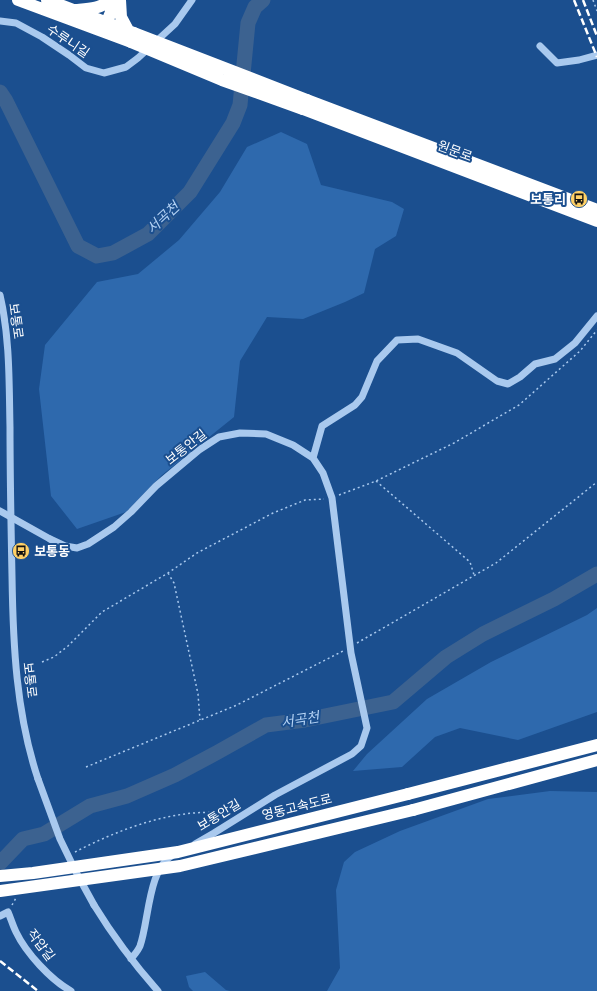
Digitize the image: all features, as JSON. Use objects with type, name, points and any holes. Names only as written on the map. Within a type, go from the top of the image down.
[{"type":"highway","points":[[18,0],[131,36],[222,80],[305,105]]},
{"type":"highway","points":[[47,0],[73,10],[105,27]]},
{"type":"highway","points":[[73,10],[92,9],[104,5],[110,0]]},
{"type":"highway","points":[[105,27],[116,0]]},
{"type":"highway","points":[[120,0],[121,17],[131,36]]},
{"type":"highway","name":"원문로","points":[[305,105],[597,210]]},
{"type":"highway","name":"원문로","points":[[305,105],[597,221]]},
{"type":"highway","name":"영동고속도로","points":[[0,876],[33,873],[178,852],[597,745]]},
{"type":"highway","points":[[0,891],[180,866],[412,810],[597,760]]},
{"type":"street","name":"수루니길","points":[[0,21],[16,23],[42,37],[86,68],[104,73],[126,67],[138,58],[175,24],[192,0]]},
{"type":"street","points":[[540,46],[557,63],[579,60],[597,55]]},
{"type":"street","name":"보통로","points":[[0,295],[6,331],[9,370],[14,656],[23,720],[30,753],[38,779],[60,839],[94,906],[112,934],[131,958]]},
{"type":"street","points":[[313,458],[322,426],[355,405],[362,397],[377,361],[397,340],[418,339],[457,353],[497,381],[508,384],[520,377],[535,364],[555,359],[576,343],[597,316]]},
{"type":"street","name":"보통안길","points":[[0,511],[50,539],[65,546],[77,548],[88,544],[114,527],[199,450],[219,437],[240,433],[266,434],[293,445],[313,458],[323,473],[332,498],[351,650],[367,728],[361,746],[352,754],[275,795],[214,834],[167,858],[157,874],[140,948],[131,958]]},
{"type":"street","points":[[0,916],[8,912]]},
{"type":"street","name":"작압길","points":[[8,912],[17,934],[38,964],[61,985],[71,991]]},
{"type":"street","points":[[131,958],[158,991]]},
{"type":"path","points":[[593,0],[597,11]]},
{"type":"path","points":[[42,662],[54,657],[68,646],[102,612],[168,573],[197,553],[273,513],[305,500],[332,498],[376,481],[454,443],[519,405],[580,351],[597,330]]},
{"type":"path","points":[[376,481],[470,562],[474,575]]},
{"type":"path","points":[[86,767],[237,705],[351,650],[496,563],[597,482]]},
{"type":"path","points":[[168,573],[174,584],[198,694],[200,720]]},
{"type":"path","points":[[74,853],[99,840],[142,824],[185,814],[218,812],[242,816]]},
{"type":"path","points":[[8,912],[18,896]]},
{"type":"shaded area","points":[[281,132],[307,144],[321,185],[392,202],[404,209],[396,236],[375,249],[364,293],[303,319],[267,317],[240,361],[234,417],[162,475],[126,512],[77,529],[51,496],[39,389],[45,345],[97,282],[138,274],[179,240],[220,192],[247,147]]},
{"type":"shaded area","points":[[597,608],[597,712],[518,740],[460,728],[435,737],[402,767],[353,771],[367,754],[427,699],[491,662],[587,615]]},
{"type":"shaded area","points":[[550,791],[597,792],[597,991],[327,991],[340,968],[336,890],[344,862],[355,852],[400,831],[488,799]]},
{"type":"shaded area","points":[[205,972],[226,990],[230,991],[193,991],[189,987],[186,976]]},
{"type":"waterway","name":"서곡천","points":[[0,92],[6,101],[78,246],[97,256],[113,253],[148,234],[190,192],[233,123],[240,105],[248,23],[255,7],[263,0]]},
{"type":"waterway","name":"서곡천","points":[[0,863],[23,839],[44,834],[90,806],[127,796],[175,775],[266,725],[305,720],[393,702],[446,657],[483,634],[554,599],[597,574]]},
{"type":"railway","points":[[574,0],[597,57]]},
{"type":"railway","points":[[583,0],[597,36]]},
{"type":"railway","points":[[0,961],[38,991]]},
{"type":"place","name":"보통리","points":[[579,199]]},
{"type":"place","name":"보통동","points":[[21,551]]}]
